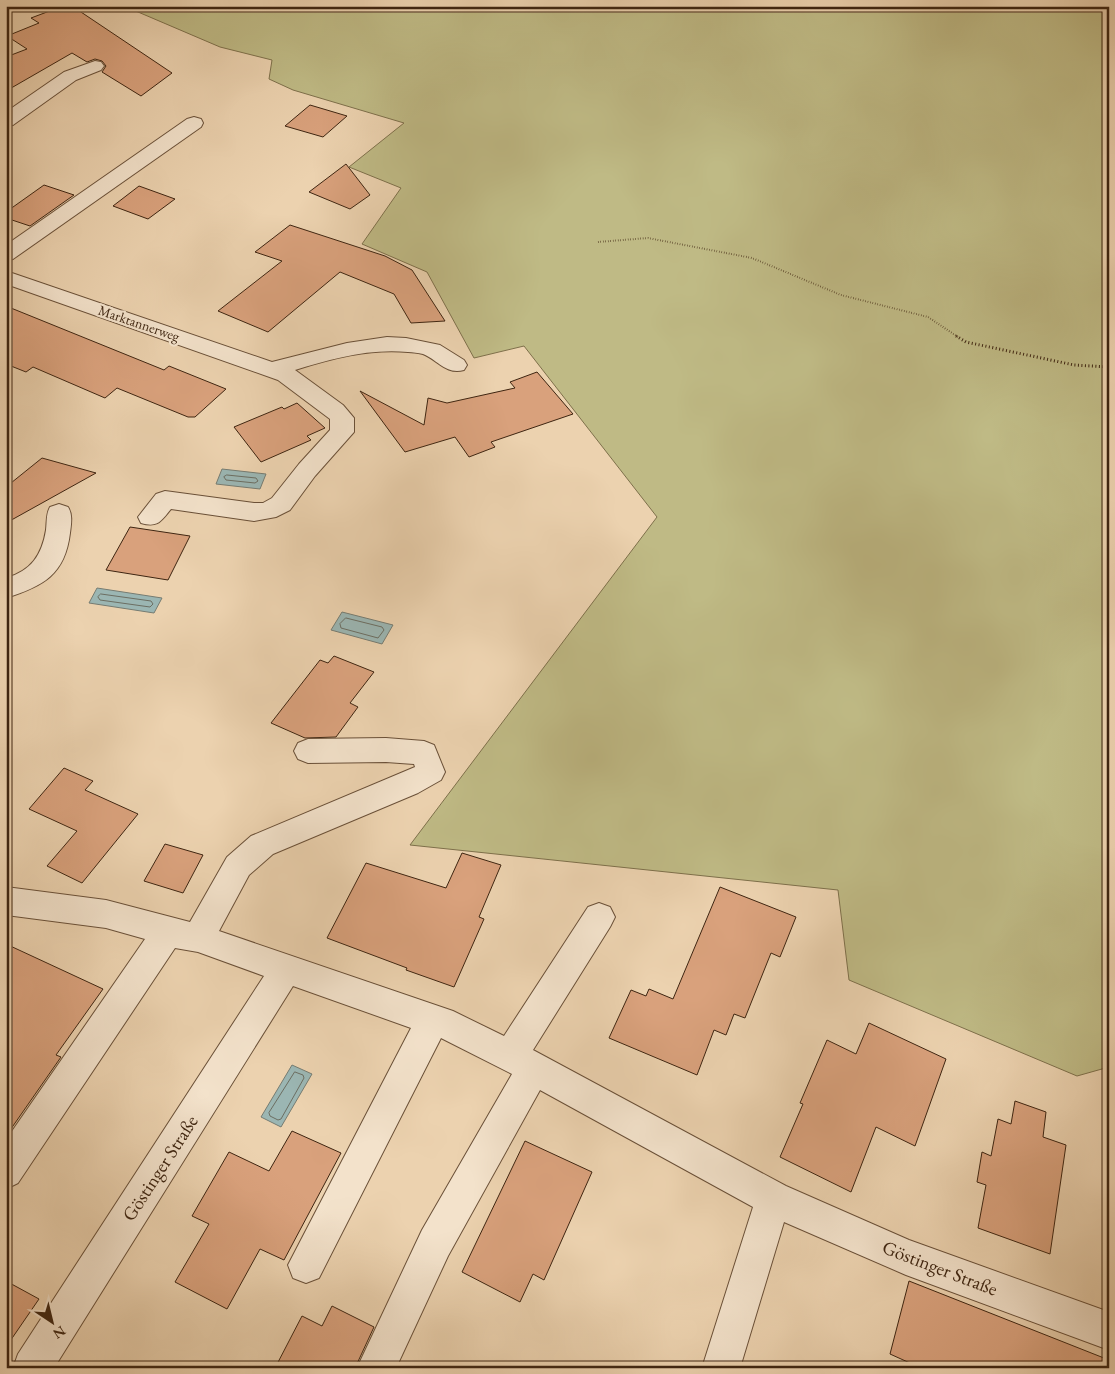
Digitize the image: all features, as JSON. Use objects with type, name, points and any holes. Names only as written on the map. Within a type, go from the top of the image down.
[{"type":"street","points":[[6,121],[70,76],[95,66]]},
{"type":"street","points":[[6,255],[194,123]]},
{"type":"street","name":"Marktannerweg","points":[[6,277],[286,375],[335,410],[342,418],[342,432],[307,470],[286,499],[277,507],[267,511],[254,512],[165,500],[150,517]]},
{"type":"street","points":[[272,370],[332,353],[374,345],[424,347],[456,366]]},
{"type":"street","points":[[6,588],[18,585],[32,577],[51,561],[58,535],[59,513]]},
{"type":"street","points":[[6,1171],[183,935],[238,866],[262,845],[408,784],[431,772],[424,754],[386,750],[308,751]]},
{"type":"street","name":"Göstinger Straße","points":[[6,902],[106,914],[183,935],[287,968],[453,1027],[522,1062],[773,1199],[906,1257],[1083,1320],[1109,1332]]},
{"type":"street","points":[[376,1368],[522,1062],[599,917]]},
{"type":"street","name":"Göstinger Straße","points":[[32,1368],[287,968]]},
{"type":"street","points":[[306,1265],[433,1020]]},
{"type":"street","points":[[722,1368],[773,1199]]},
{"type":"path","points":[[598,242],[648,238],[752,258],[841,295],[928,317],[966,342],[1074,365],[1109,367]]},
{"type":"shaded area","points":[[124,6],[1109,6],[1109,1067],[1077,1076],[849,980],[838,890],[410,845],[657,517],[524,346],[474,358],[427,272],[362,244],[401,188],[349,167],[404,123],[293,90],[269,79],[272,60],[220,47]]},
{"type":"water","points":[[222,469],[266,474],[260,489],[216,484]]},
{"type":"water","points":[[97,588],[162,598],[154,613],[89,603]]},
{"type":"water","points":[[342,612],[393,625],[382,644],[331,630]]},
{"type":"water","points":[[292,1065],[312,1074],[281,1127],[261,1117]]},
{"type":"building","points":[[63,6],[72,6],[172,73],[141,96],[102,72],[106,66],[102,61],[95,59],[87,62],[72,53],[6,91],[6,57],[27,49],[7,36],[39,23],[31,18]]},
{"type":"building","points":[[310,105],[347,116],[323,137],[285,126]]},
{"type":"building","points":[[346,164],[370,195],[350,209],[309,192]]},
{"type":"building","points":[[44,185],[74,195],[30,226],[6,218],[6,212]]},
{"type":"building","points":[[139,186],[175,199],[148,219],[113,206]]},
{"type":"building","points":[[290,225],[385,256],[412,270],[445,321],[411,323],[394,294],[340,272],[268,332],[218,311],[282,261],[255,252]]},
{"type":"building","points":[[6,306],[164,370],[169,366],[226,389],[195,417],[188,417],[117,388],[105,398],[33,367],[26,372],[6,364]]},
{"type":"building","points":[[537,372],[573,414],[491,442],[495,447],[469,457],[455,437],[405,452],[360,391],[424,425],[428,398],[447,403],[515,388],[510,382]]},
{"type":"building","points":[[297,403],[325,428],[307,436],[311,440],[261,462],[234,427],[282,407],[284,409]]},
{"type":"building","points":[[42,458],[96,473],[6,523],[6,487]]},
{"type":"building","points":[[130,527],[190,536],[168,580],[106,570]]},
{"type":"building","points":[[334,656],[374,672],[350,703],[358,707],[336,737],[305,738],[271,723],[320,660],[328,663]]},
{"type":"building","points":[[64,768],[93,781],[85,790],[138,814],[82,883],[47,866],[77,831],[29,809]]},
{"type":"building","points":[[165,844],[203,855],[183,893],[144,881]]},
{"type":"building","points":[[462,853],[501,865],[479,917],[484,919],[454,987],[327,938],[366,863],[446,888]]},
{"type":"building","points":[[720,887],[796,917],[780,957],[771,953],[745,1018],[734,1014],[726,1035],[714,1030],[697,1075],[609,1038],[631,990],[646,996],[649,989],[673,999]]},
{"type":"building","points":[[6,944],[103,989],[56,1055],[61,1057],[6,1136]]},
{"type":"building","points":[[869,1023],[946,1059],[915,1146],[876,1127],[851,1192],[780,1157],[803,1104],[800,1103],[827,1040],[856,1054]]},
{"type":"building","points":[[1015,1101],[1046,1112],[1043,1137],[1066,1145],[1050,1254],[978,1228],[986,1185],[977,1182],[982,1152],[991,1156],[998,1119],[1011,1124]]},
{"type":"building","points":[[292,1131],[341,1153],[284,1260],[260,1249],[227,1309],[175,1282],[209,1224],[192,1216],[229,1152],[269,1171]]},
{"type":"building","points":[[525,1141],[592,1172],[544,1280],[533,1274],[520,1302],[462,1272]]},
{"type":"building","points":[[6,1281],[39,1299],[6,1347]]},
{"type":"building","points":[[909,1281],[1109,1360],[1109,1368],[921,1368],[890,1354]]},
{"type":"building","points":[[332,1306],[374,1327],[355,1368],[275,1368],[302,1316],[322,1326]]}]
